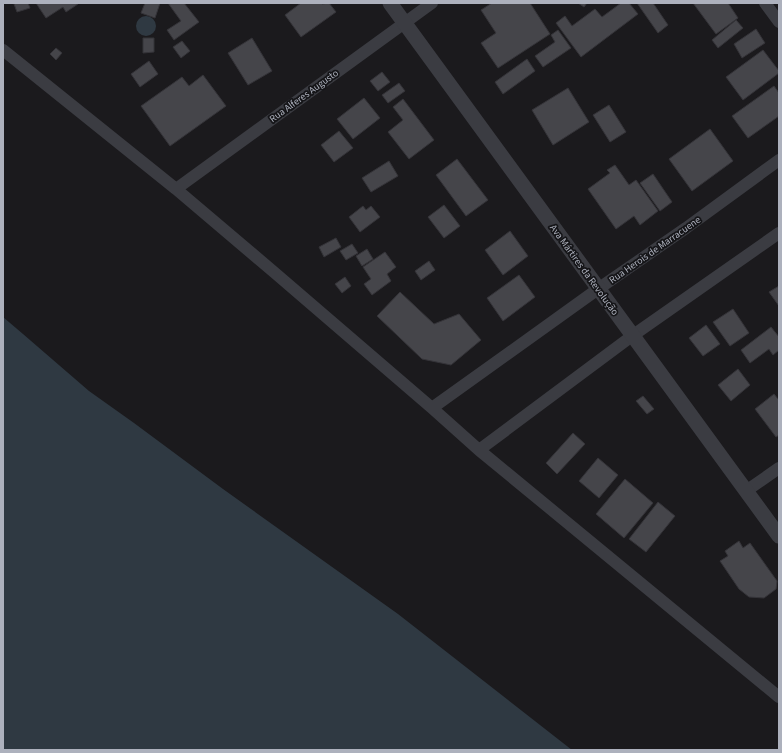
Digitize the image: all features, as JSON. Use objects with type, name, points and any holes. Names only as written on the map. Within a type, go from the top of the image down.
[{"type":"street","name":"Ava Mártires da Revolução","points":[[390,3],[779,536]]},
{"type":"street","name":"Rua Alferes Augusto","points":[[176,189],[432,3]]},
{"type":"street","points":[[765,3],[779,22]]},
{"type":"street","points":[[3,50],[176,189],[479,450],[779,697]]},
{"type":"street","name":"Rua Herois de Marracuene","points":[[432,408],[693,223],[779,160]]},
{"type":"street","points":[[479,450],[632,336],[779,233]]},
{"type":"street","points":[[746,491],[779,468]]},
{"type":"shaded area","points":[[146,16],[153,19],[156,26],[153,33],[146,36],[139,33],[136,26],[139,19]]},
{"type":"shaded area","points":[[3,317],[89,391],[398,614],[572,750],[3,750]]},
{"type":"building","points":[[28,3],[30,8],[17,12],[14,4]]},
{"type":"building","points":[[36,3],[78,4],[66,12],[63,7],[46,18]]},
{"type":"building","points":[[145,3],[160,3],[155,18],[141,13]]},
{"type":"building","points":[[168,3],[184,3],[199,22],[174,40],[167,30],[181,21]]},
{"type":"building","points":[[301,3],[329,3],[336,12],[301,37],[285,15]]},
{"type":"building","points":[[492,3],[530,3],[550,34],[498,68],[481,43],[496,33],[481,10]]},
{"type":"building","points":[[578,3],[587,3],[584,7]]},
{"type":"building","points":[[621,3],[629,3],[638,14],[581,57],[556,23],[565,16],[572,26],[595,9],[602,17]]},
{"type":"building","points":[[637,3],[653,3],[668,25],[658,33]]},
{"type":"building","points":[[693,3],[728,3],[738,18],[716,34]]},
{"type":"building","points":[[736,20],[743,28],[718,48],[712,40]]},
{"type":"building","points":[[756,29],[765,43],[742,58],[734,44]]},
{"type":"building","points":[[558,30],[571,48],[543,67],[535,56],[555,42],[551,35]]},
{"type":"building","points":[[143,38],[154,38],[154,52],[143,53]]},
{"type":"building","points":[[252,38],[272,71],[248,85],[228,53]]},
{"type":"building","points":[[182,41],[190,51],[181,58],[173,47]]},
{"type":"building","points":[[56,48],[62,53],[56,60],[50,54]]},
{"type":"building","points":[[763,50],[779,73],[743,100],[726,77]]},
{"type":"building","points":[[527,59],[535,71],[503,94],[495,82]]},
{"type":"building","points":[[149,61],[158,74],[140,87],[131,74]]},
{"type":"building","points":[[382,72],[390,82],[378,91],[370,81]]},
{"type":"building","points":[[203,75],[226,106],[170,146],[141,106],[182,77],[189,86]]},
{"type":"building","points":[[399,83],[405,91],[388,103],[382,95]]},
{"type":"building","points":[[774,86],[779,93],[779,116],[748,138],[732,116]]},
{"type":"building","points":[[568,88],[589,122],[553,145],[532,110]]},
{"type":"building","points":[[364,98],[380,118],[353,139],[337,119]]},
{"type":"building","points":[[403,99],[434,140],[409,159],[388,132],[403,120],[393,107]]},
{"type":"building","points":[[609,105],[626,132],[610,142],[593,115]]},
{"type":"building","points":[[710,129],[733,161],[692,191],[669,159]]},
{"type":"building","points":[[339,131],[353,148],[334,162],[321,145]]},
{"type":"building","points":[[457,159],[488,200],[466,216],[436,175]]},
{"type":"building","points":[[389,161],[398,176],[371,192],[362,178]]},
{"type":"building","points":[[615,165],[629,185],[636,180],[658,211],[640,225],[634,216],[616,229],[588,189],[610,173],[607,170]]},
{"type":"building","points":[[653,174],[672,202],[660,211],[640,183]]},
{"type":"building","points":[[444,205],[460,226],[444,238],[428,217]]},
{"type":"building","points":[[363,206],[366,210],[371,206],[380,217],[360,232],[349,217]]},
{"type":"building","points":[[510,231],[528,256],[503,275],[485,250]]},
{"type":"building","points":[[336,238],[341,247],[324,257],[319,247]]},
{"type":"building","points":[[352,244],[358,253],[346,260],[340,251]]},
{"type":"building","points":[[367,249],[373,259],[362,266],[356,256]]},
{"type":"building","points":[[385,252],[396,267],[387,274],[391,281],[372,295],[364,284],[371,279],[363,267]]},
{"type":"building","points":[[429,261],[435,270],[421,280],[415,271]]},
{"type":"building","points":[[519,275],[535,297],[503,321],[487,298]]},
{"type":"building","points":[[345,277],[351,286],[342,293],[335,284]]},
{"type":"building","points":[[779,286],[779,306],[769,292]]},
{"type":"building","points":[[400,292],[434,324],[459,314],[481,340],[451,365],[422,359],[377,316]]},
{"type":"building","points":[[733,309],[749,333],[730,346],[713,322]]},
{"type":"building","points":[[706,325],[720,344],[703,356],[689,338]]},
{"type":"building","points":[[771,327],[779,337],[779,350],[773,355],[769,349],[750,363],[741,350]]},
{"type":"building","points":[[738,369],[750,385],[731,401],[718,385]]},
{"type":"building","points":[[774,394],[778,399],[779,398],[779,435],[776,437],[755,409]]},
{"type":"building","points":[[643,396],[654,409],[647,414],[636,401]]},
{"type":"building","points":[[573,433],[585,444],[557,474],[546,463]]},
{"type":"building","points":[[598,458],[618,475],[599,498],[579,481]]},
{"type":"building","points":[[625,479],[653,503],[624,538],[596,514]]},
{"type":"building","points":[[658,502],[675,516],[646,552],[629,539]]},
{"type":"building","points":[[739,541],[743,548],[750,543],[777,581],[776,589],[764,598],[749,597],[739,589],[720,561],[728,556],[725,551]]}]
